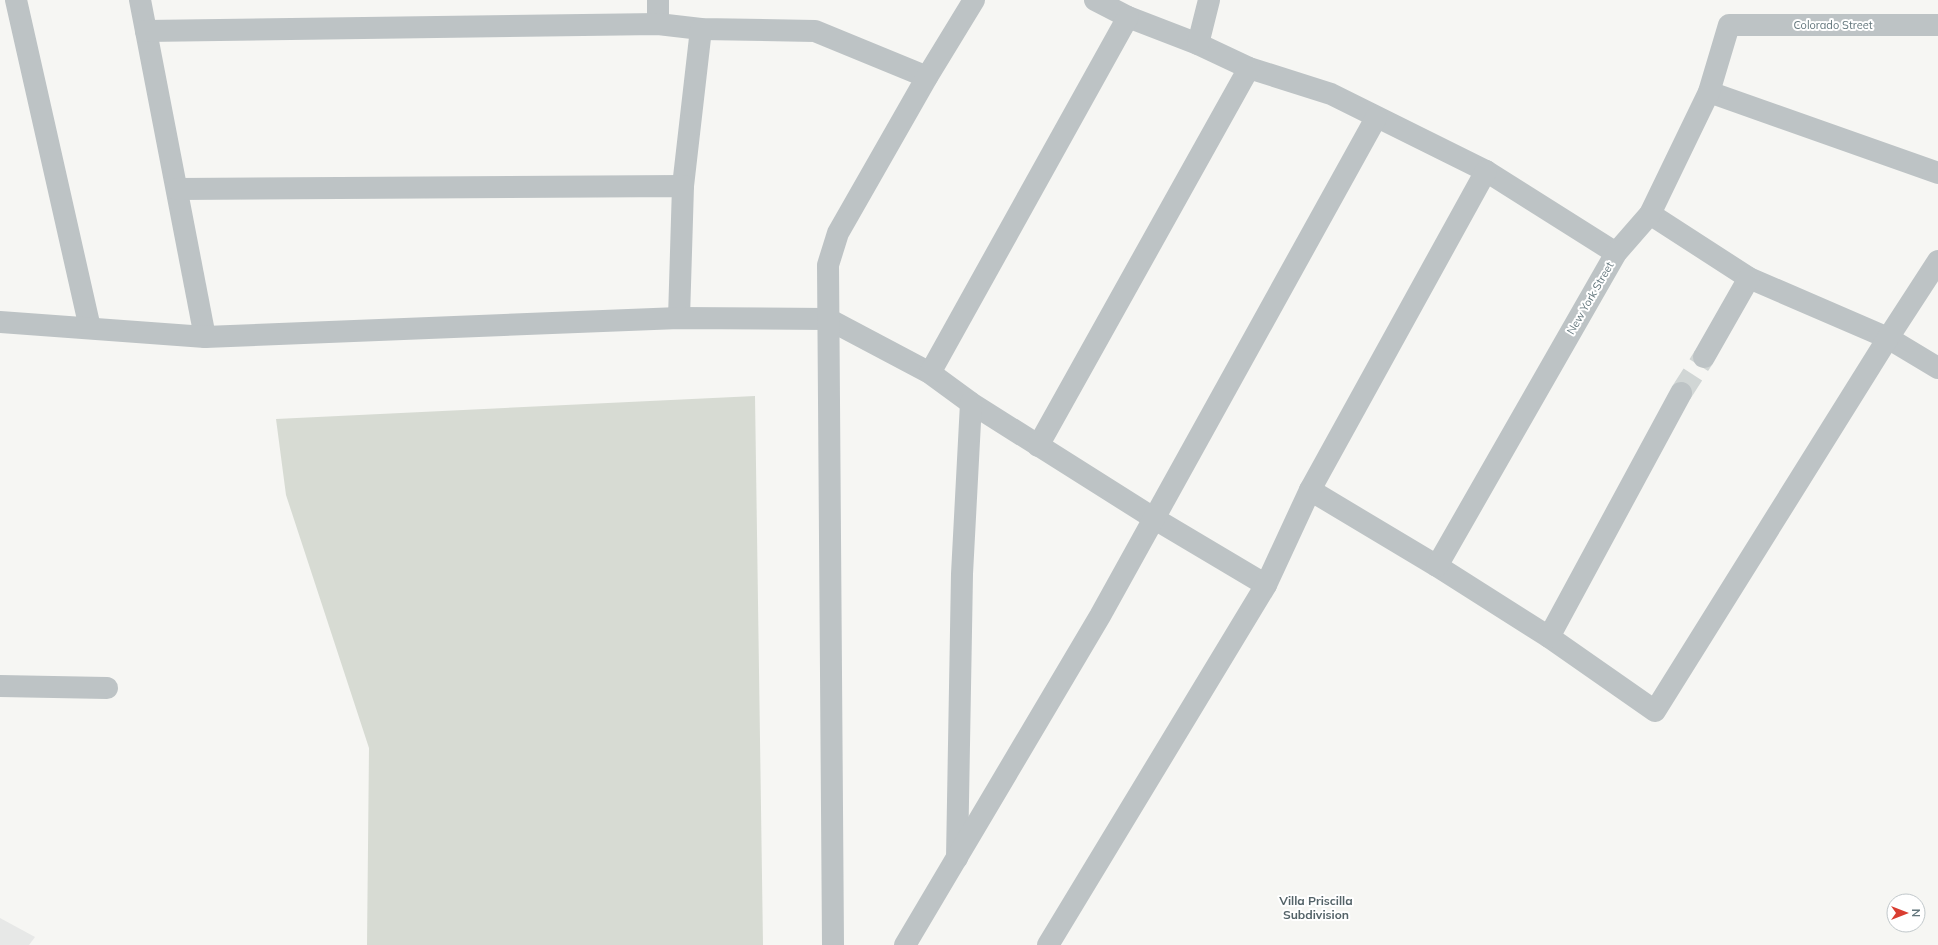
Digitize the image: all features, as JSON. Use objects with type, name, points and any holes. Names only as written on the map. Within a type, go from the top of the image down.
[{"type":"street","points":[[16,0],[90,328]]},
{"type":"street","points":[[140,0],[206,337]]},
{"type":"street","points":[[658,0],[658,24]]},
{"type":"street","points":[[833,945],[828,265],[838,233],[927,77],[974,0]]},
{"type":"street","points":[[1095,0],[1128,17],[1198,44],[1249,68],[1331,94],[1376,118],[1486,171],[1616,253]]},
{"type":"street","points":[[1198,44],[1209,0]]},
{"type":"street","points":[[930,373],[1128,17]]},
{"type":"street","points":[[146,31],[658,24],[701,29],[815,31],[927,77]]},
{"type":"street","name":"Colorado Street","points":[[1729,25],[1938,25]]},
{"type":"street","name":"New York Street","points":[[1437,566],[1616,253],[1650,214],[1710,92],[1729,25]]},
{"type":"street","points":[[679,318],[683,186],[701,29]]},
{"type":"street","points":[[1038,446],[1249,68]]},
{"type":"street","points":[[1710,92],[1938,173]]},
{"type":"street","points":[[905,945],[957,859],[1155,520],[1376,118]]},
{"type":"street","points":[[1048,945],[1266,585],[1310,490],[1486,171]]},
{"type":"street","points":[[177,189],[683,186]]},
{"type":"street","points":[[1650,214],[1749,278],[1888,338],[1938,368]]},
{"type":"street","points":[[1310,490],[1437,566],[1549,637],[1655,711],[1888,338],[1938,261]]},
{"type":"street","points":[[1704,357],[1749,278]]},
{"type":"street","points":[[0,322],[206,337],[679,318],[828,319],[930,373],[971,403],[1155,520],[1266,585]]},
{"type":"street","points":[[1549,637],[1681,393]]},
{"type":"street","points":[[957,859],[962,574],[971,403]]},
{"type":"street","points":[[0,686],[107,688]]},
{"type":"shaded area","points":[[755,396],[763,945],[367,945],[369,748],[286,495],[276,419]]},
{"type":"shaded area","points":[[0,918],[35,937],[29,945],[0,945]]},
{"type":"tunnel","points":[[1681,393],[1704,357]]},
{"type":"district","name":"Villa Priscilla Subdivision","points":[[1316,907]]}]
